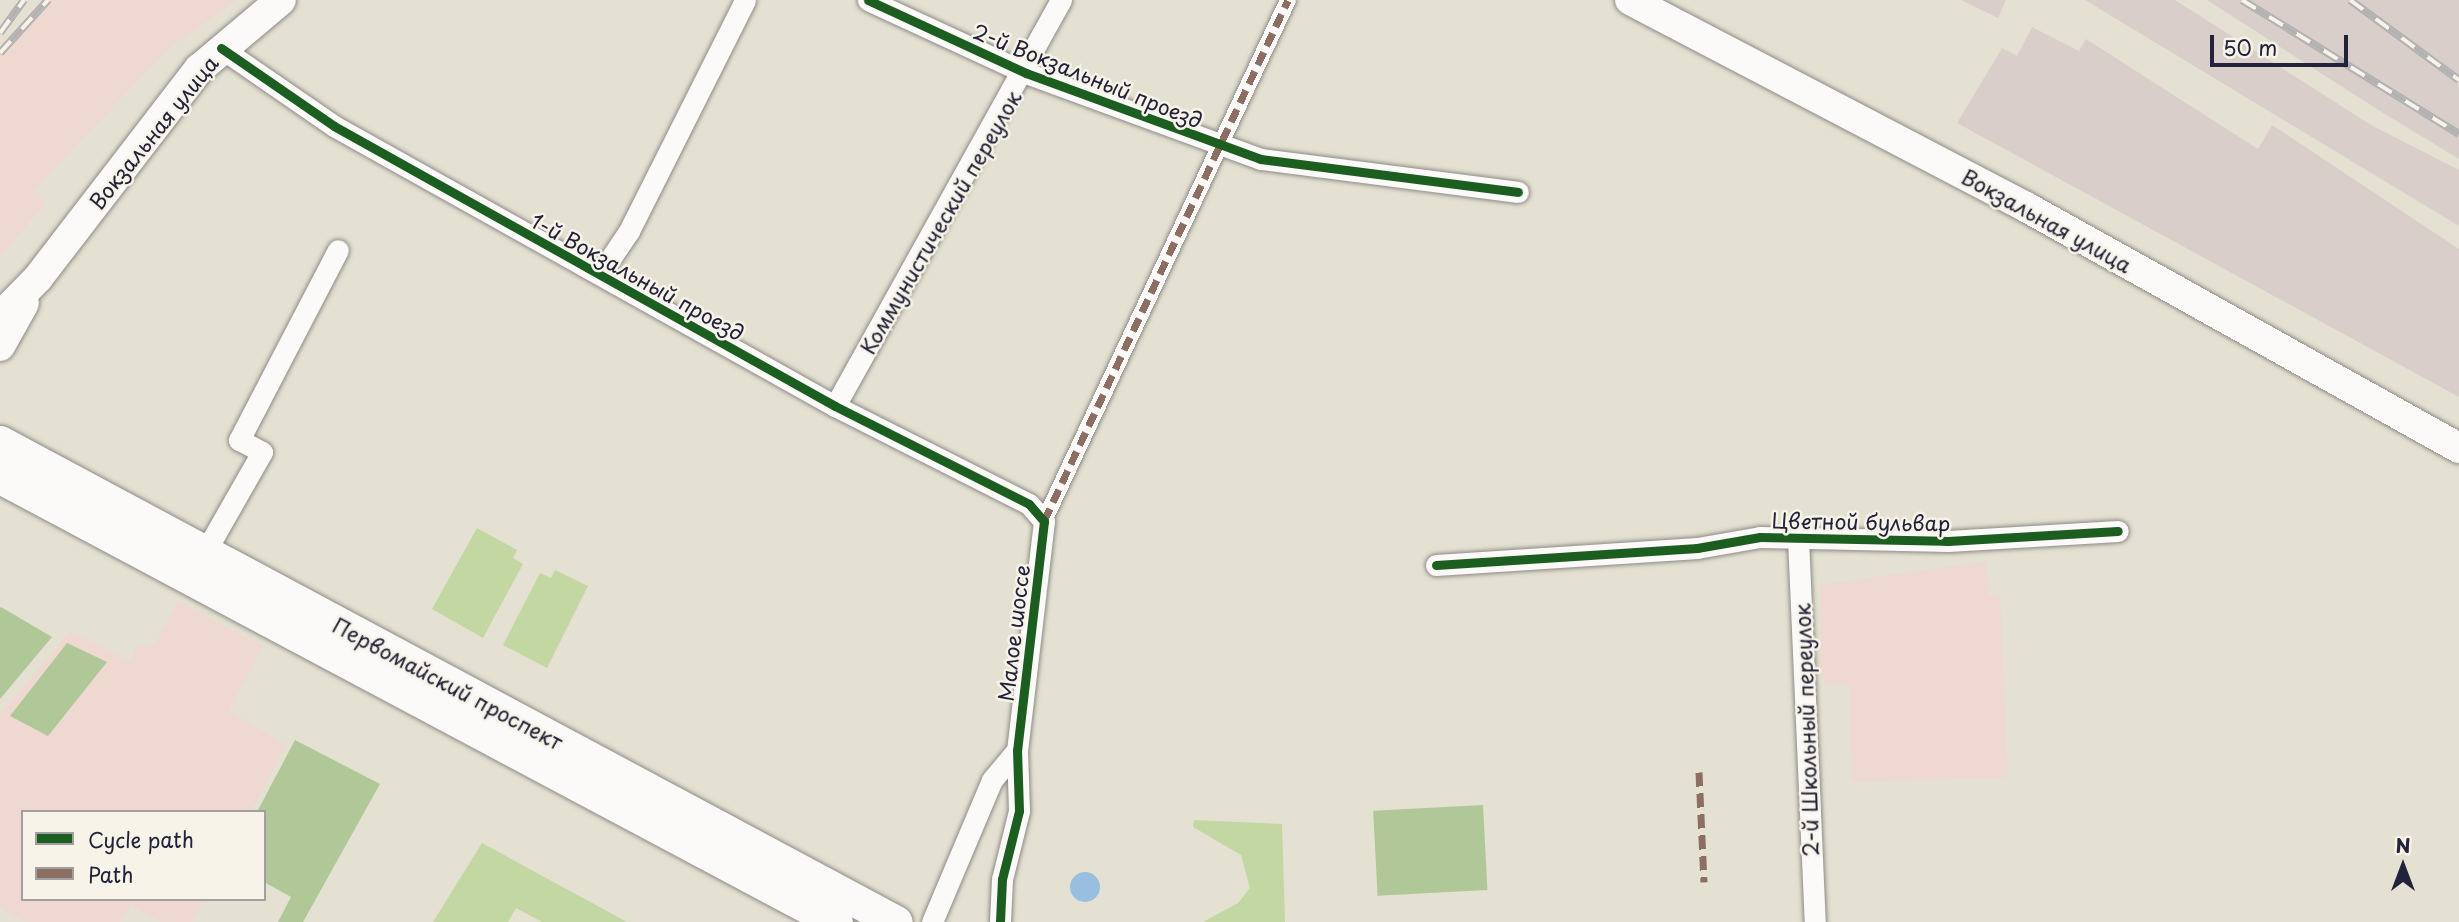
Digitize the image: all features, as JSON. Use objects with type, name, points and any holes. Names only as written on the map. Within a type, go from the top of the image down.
[{"type":"main road","name":"Вокзальная улица","points":[[0,317],[38,278],[221,48],[281,0]]},
{"type":"main road","name":"Вокзальная улица","points":[[1630,0],[2026,207],[2459,448]]},
{"type":"main road","name":"Вокзальная улица","points":[[0,346],[38,278]]},
{"type":"main road","name":"Первомайский проспект","points":[[0,442],[896,922]]},
{"type":"main road","name":"Первомайский проспект","points":[[0,477],[836,922]]},
{"type":"street","points":[[600,274],[629,231],[745,0]]},
{"type":"street","name":"2-й Вокзальный проезд","points":[[869,0],[1026,73],[1219,146],[1261,159],[1518,192]]},
{"type":"street","name":"Коммунистический переулок","points":[[835,406],[1026,73],[1061,0]]},
{"type":"street","name":"Малое шоссе","points":[[1000,922],[1002,879],[1019,811],[1017,750],[1044,521],[1288,0]]},
{"type":"street","name":"1-й Вокзальный проезд","points":[[221,48],[334,126],[835,406],[1029,504],[1044,521]]},
{"type":"street","points":[[205,552],[262,452],[239,440],[338,250]]},
{"type":"street","name":"Цветной бульвар","points":[[1436,565],[1798,538],[1948,541],[2118,531]]},
{"type":"street","name":"2-й Школьный переулок","points":[[1798,538],[1815,922]]},
{"type":"street","points":[[932,922],[992,780],[1017,750]]},
{"type":"shaded area","points":[[41,0],[237,0],[169,48],[34,190],[46,203],[0,256],[0,48]]},
{"type":"shaded area","points":[[1961,0],[2006,0],[1998,18]]},
{"type":"shaded area","points":[[2085,0],[2175,0],[2371,125],[2459,170],[2459,226]]},
{"type":"shaded area","points":[[2207,0],[2459,0],[2459,159],[2380,111]]},
{"type":"shaded area","points":[[2032,27],[2079,51],[2086,39],[2258,149],[2272,125],[2459,249],[2459,397],[1957,123],[2002,48],[2017,56]]},
{"type":"shaded area","points":[[1986,561],[1989,596],[2000,595],[2008,777],[1852,782],[1850,685],[1826,685],[1821,672],[1821,585]]},
{"type":"shaded area","points":[[178,601],[263,646],[229,711],[286,745],[252,810],[21,810],[21,901],[203,901],[192,922],[162,922],[131,905],[120,922],[25,922],[0,908],[0,715],[70,631],[130,661],[138,644],[154,646]]},
{"type":"green space","points":[[477,528],[517,550],[513,558],[523,564],[483,638],[432,609]]},
{"type":"green space","points":[[555,570],[588,586],[547,668],[503,645],[540,573],[551,578]]},
{"type":"green space","points":[[0,608],[52,637],[0,699]]},
{"type":"green space","points":[[67,643],[107,662],[48,736],[10,716]]},
{"type":"green space","points":[[295,740],[380,784],[303,922],[278,922],[291,897],[266,883],[266,810],[258,810]]},
{"type":"green space","points":[[1483,805],[1487,890],[1378,896],[1373,811]]},
{"type":"green space","points":[[1194,820],[1282,824],[1285,922],[1203,922],[1238,903],[1250,888],[1241,855],[1193,827]]},
{"type":"green space","points":[[482,843],[627,922],[542,922],[516,908],[508,922],[433,922]]},
{"type":"water","points":[[1085,872],[1096,876],[1100,887],[1096,898],[1085,902],[1074,898],[1070,887],[1074,876]]},
{"type":"railway","points":[[0,33],[24,0]]},
{"type":"railway","points":[[0,53],[48,0]]},
{"type":"railway","points":[[2242,0],[2459,134]]},
{"type":"railway","points":[[2350,0],[2459,80]]},
{"type":"marked path","points":[[1044,521],[1288,0]]},
{"type":"marked path","points":[[1699,772],[1704,882]]},
{"type":"cycle path","points":[[868,0],[1026,73],[1261,159],[1518,192]]},
{"type":"cycle path","points":[[221,48],[334,126],[835,406],[1029,504],[1044,521],[1017,750],[1019,811],[1002,879],[1000,922]]},
{"type":"cycle path","points":[[1436,565],[1697,548],[1760,537],[1948,541],[2118,531]]}]
